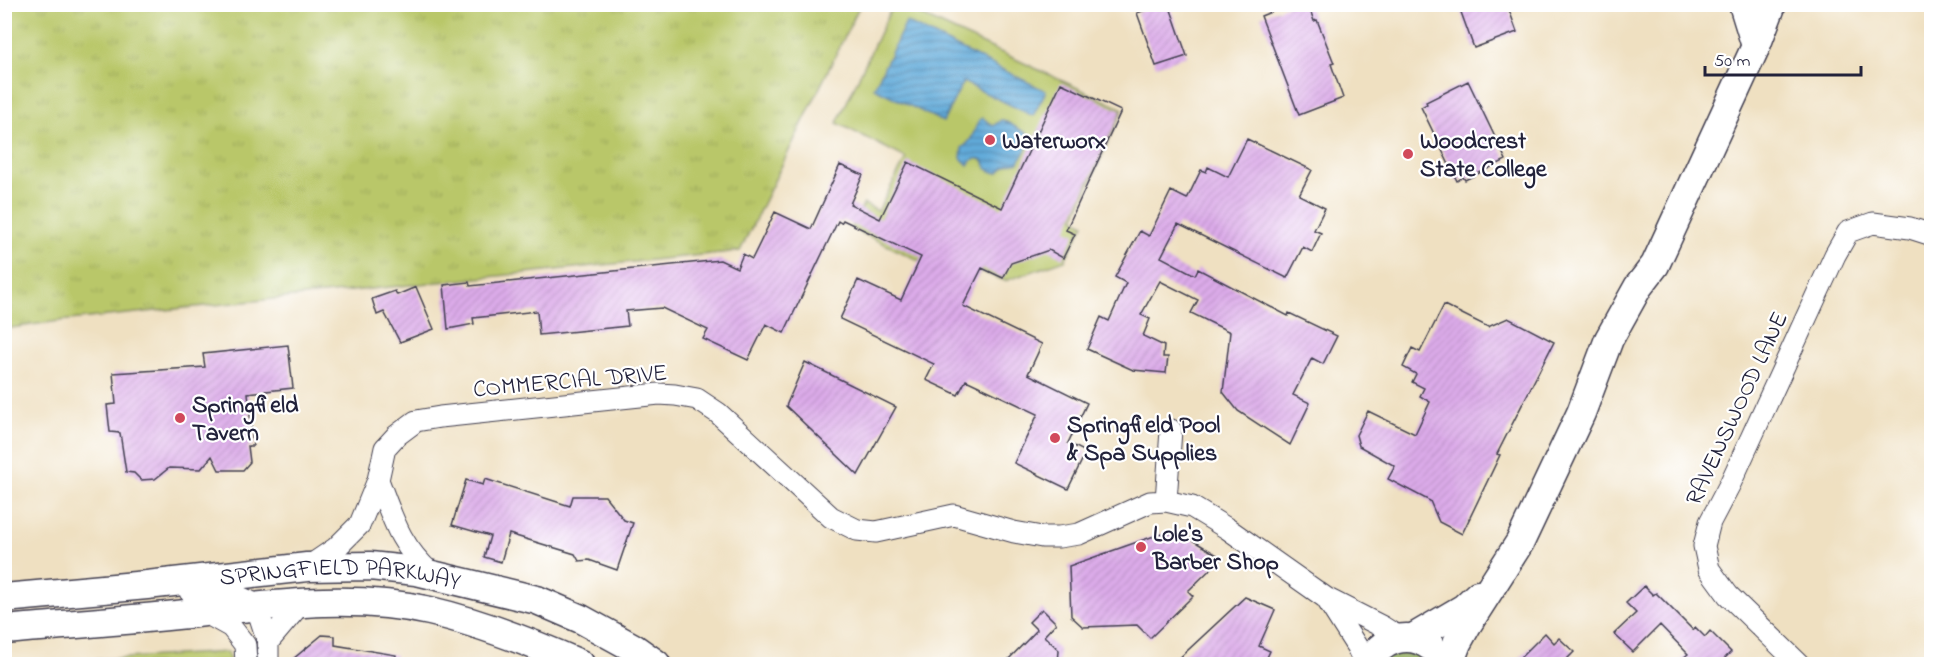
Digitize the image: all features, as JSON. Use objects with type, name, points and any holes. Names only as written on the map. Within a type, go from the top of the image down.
[{"type":"main road","points":[[1743,4],[1756,46]]},
{"type":"main road","points":[[1449,664],[1462,634],[1520,542],[1581,413],[1609,339],[1638,287],[1654,265],[1756,46],[1772,4]]},
{"type":"main road","name":"SPRINGFIELD PARKWAY","points":[[4,598],[307,567],[370,566],[432,574],[537,600],[590,624],[632,647],[656,664]]},
{"type":"main road","points":[[1370,664],[1379,649],[1388,642],[1406,638],[1464,608],[1496,580]]},
{"type":"main road","name":"SPRINGFIELD PARKWAY","points":[[4,630],[204,612],[256,605],[370,603],[430,611],[515,636],[580,664]]},
{"type":"main road","points":[[1406,638],[1425,642],[1435,651],[1443,664]]},
{"type":"street","name":"RAVENSWOOD LANE","points":[[1799,664],[1728,595],[1709,569],[1704,546],[1710,522],[1730,484],[1835,255],[1848,232],[1874,223],[1911,228],[1932,235]]},
{"type":"street","name":"COMMERCIAL DRIVE","points":[[307,567],[336,549],[360,524],[378,480],[385,448],[396,436],[416,421],[659,394],[697,399],[718,412],[831,517],[857,530],[876,532],[954,515],[1014,532],[1042,537],[1059,537],[1079,534],[1150,502],[1166,501],[1192,507],[1228,529],[1326,598],[1406,638]]},
{"type":"street","points":[[1166,501],[1171,430]]},
{"type":"street","points":[[378,480],[404,544],[420,564],[432,574]]},
{"type":"street","points":[[112,588],[125,598],[208,590],[241,596],[256,605],[268,642],[268,664]]},
{"type":"street","name":"COMMERCIAL DRIVE","points":[[1326,598],[1365,664]]},
{"type":"street","points":[[268,642],[301,603]]},
{"type":"street","points":[[204,612],[231,627],[245,645],[246,664]]},
{"type":"green space","points":[[5,4],[860,5],[740,251],[59,321],[5,329]]},
{"type":"green space","name":"Waterworx","points":[[893,5],[899,5],[1123,109],[1074,218],[1084,224],[1065,260],[1005,281],[980,271],[972,286],[851,228],[864,204],[878,211],[906,158],[837,123]]},
{"type":"green space","points":[[1406,648],[1429,660],[1431,664],[1381,664],[1383,660]]},
{"type":"green space","points":[[228,652],[230,664],[24,664]]},
{"type":"water","points":[[906,22],[1046,91],[1033,116],[963,82],[943,122],[874,88]]},
{"type":"water","points":[[983,118],[993,126],[1003,120],[1028,134],[1030,142],[1019,162],[1009,164],[996,173],[987,169],[983,160],[974,159],[968,165],[961,158],[962,148],[971,139],[979,120]]},
{"type":"building","points":[[1162,4],[1169,4],[1187,56],[1156,66],[1137,13]]},
{"type":"building","points":[[1291,4],[1308,4],[1314,21],[1317,20],[1334,63],[1331,64],[1343,98],[1299,115],[1261,16]]},
{"type":"building","points":[[1458,4],[1507,4],[1517,32],[1474,48]]},
{"type":"building","points":[[1468,81],[1506,160],[1465,180],[1463,177],[1457,181],[1421,107],[1427,104],[1426,102]]},
{"type":"building","points":[[1061,83],[1121,111],[1066,230],[1075,234],[1063,258],[1049,250],[1011,263],[1003,278],[982,268],[963,306],[1042,344],[1028,374],[1087,403],[1068,443],[1086,452],[1068,489],[1014,463],[1038,414],[966,380],[958,395],[926,380],[934,364],[840,319],[858,280],[901,300],[921,257],[843,220],[841,223],[838,221],[784,333],[766,324],[748,360],[703,339],[708,330],[662,308],[626,311],[628,326],[539,335],[537,311],[473,318],[474,324],[448,329],[444,285],[469,282],[470,286],[720,260],[737,268],[743,254],[752,259],[775,212],[811,229],[840,165],[863,175],[850,204],[880,219],[908,162],[1002,208]]},
{"type":"building","points":[[1247,139],[1312,170],[1299,195],[1325,208],[1314,230],[1321,233],[1312,252],[1303,247],[1287,278],[1178,224],[1161,257],[1195,275],[1198,269],[1288,316],[1289,313],[1337,336],[1323,364],[1312,358],[1293,395],[1310,403],[1290,445],[1238,411],[1223,392],[1230,332],[1191,313],[1198,300],[1160,281],[1141,315],[1150,319],[1143,336],[1164,346],[1163,357],[1168,357],[1166,373],[1133,370],[1087,349],[1101,317],[1109,321],[1126,283],[1115,277],[1140,231],[1149,236],[1171,191],[1187,199],[1201,170],[1206,172],[1208,167],[1228,177]]},
{"type":"building","points":[[416,287],[434,329],[400,342],[384,312],[377,315],[372,299],[395,291],[397,295]]},
{"type":"building","points":[[1444,305],[1488,327],[1508,318],[1554,342],[1497,454],[1500,455],[1462,534],[1439,522],[1430,501],[1388,479],[1395,466],[1359,446],[1356,435],[1368,411],[1415,434],[1430,402],[1420,396],[1424,388],[1412,382],[1416,374],[1403,367],[1412,348],[1420,352]]},
{"type":"building","name":"Springfield Tavern","points":[[288,345],[293,388],[248,393],[253,446],[248,446],[250,462],[243,470],[219,470],[212,456],[201,469],[169,468],[155,479],[141,480],[134,473],[126,472],[120,433],[110,432],[107,405],[116,404],[113,373],[205,367],[203,354]]},
{"type":"building","points":[[805,362],[896,407],[858,475],[786,406]]},
{"type":"building","points":[[485,479],[570,506],[573,496],[605,496],[624,520],[633,523],[617,570],[589,560],[579,561],[575,554],[509,534],[501,562],[484,557],[490,536],[452,525],[466,480],[483,485]]},
{"type":"building","points":[[1179,532],[1222,558],[1188,591],[1193,596],[1150,638],[1137,625],[1083,627],[1071,616],[1069,566],[1157,535]]},
{"type":"building","points":[[1644,586],[1653,595],[1656,593],[1693,630],[1695,627],[1705,637],[1710,631],[1731,652],[1719,664],[1676,664],[1688,654],[1660,625],[1633,652],[1614,634],[1636,613],[1626,603]]},
{"type":"building","points":[[1245,597],[1275,610],[1259,646],[1270,651],[1264,664],[1173,664]]},
{"type":"building","points":[[1042,609],[1056,623],[1044,636],[1059,650],[1058,664],[1004,664],[1037,630],[1029,622]]},
{"type":"building","points":[[1545,633],[1554,643],[1559,638],[1574,652],[1562,664],[1514,664]]},
{"type":"building","points":[[322,635],[335,636],[335,645],[396,655],[395,664],[287,664]]},
{"type":"place","name":"Waterworx","points":[[990,140]]},
{"type":"place","name":"Woodcrest State College","points":[[1408,154]]},
{"type":"place","name":"Springfield Tavern","points":[[180,418]]},
{"type":"place","name":"Springfield Pool & Spa Supplies","points":[[1055,438]]},
{"type":"place","name":"Lole's Barber Shop","points":[[1141,547]]}]
